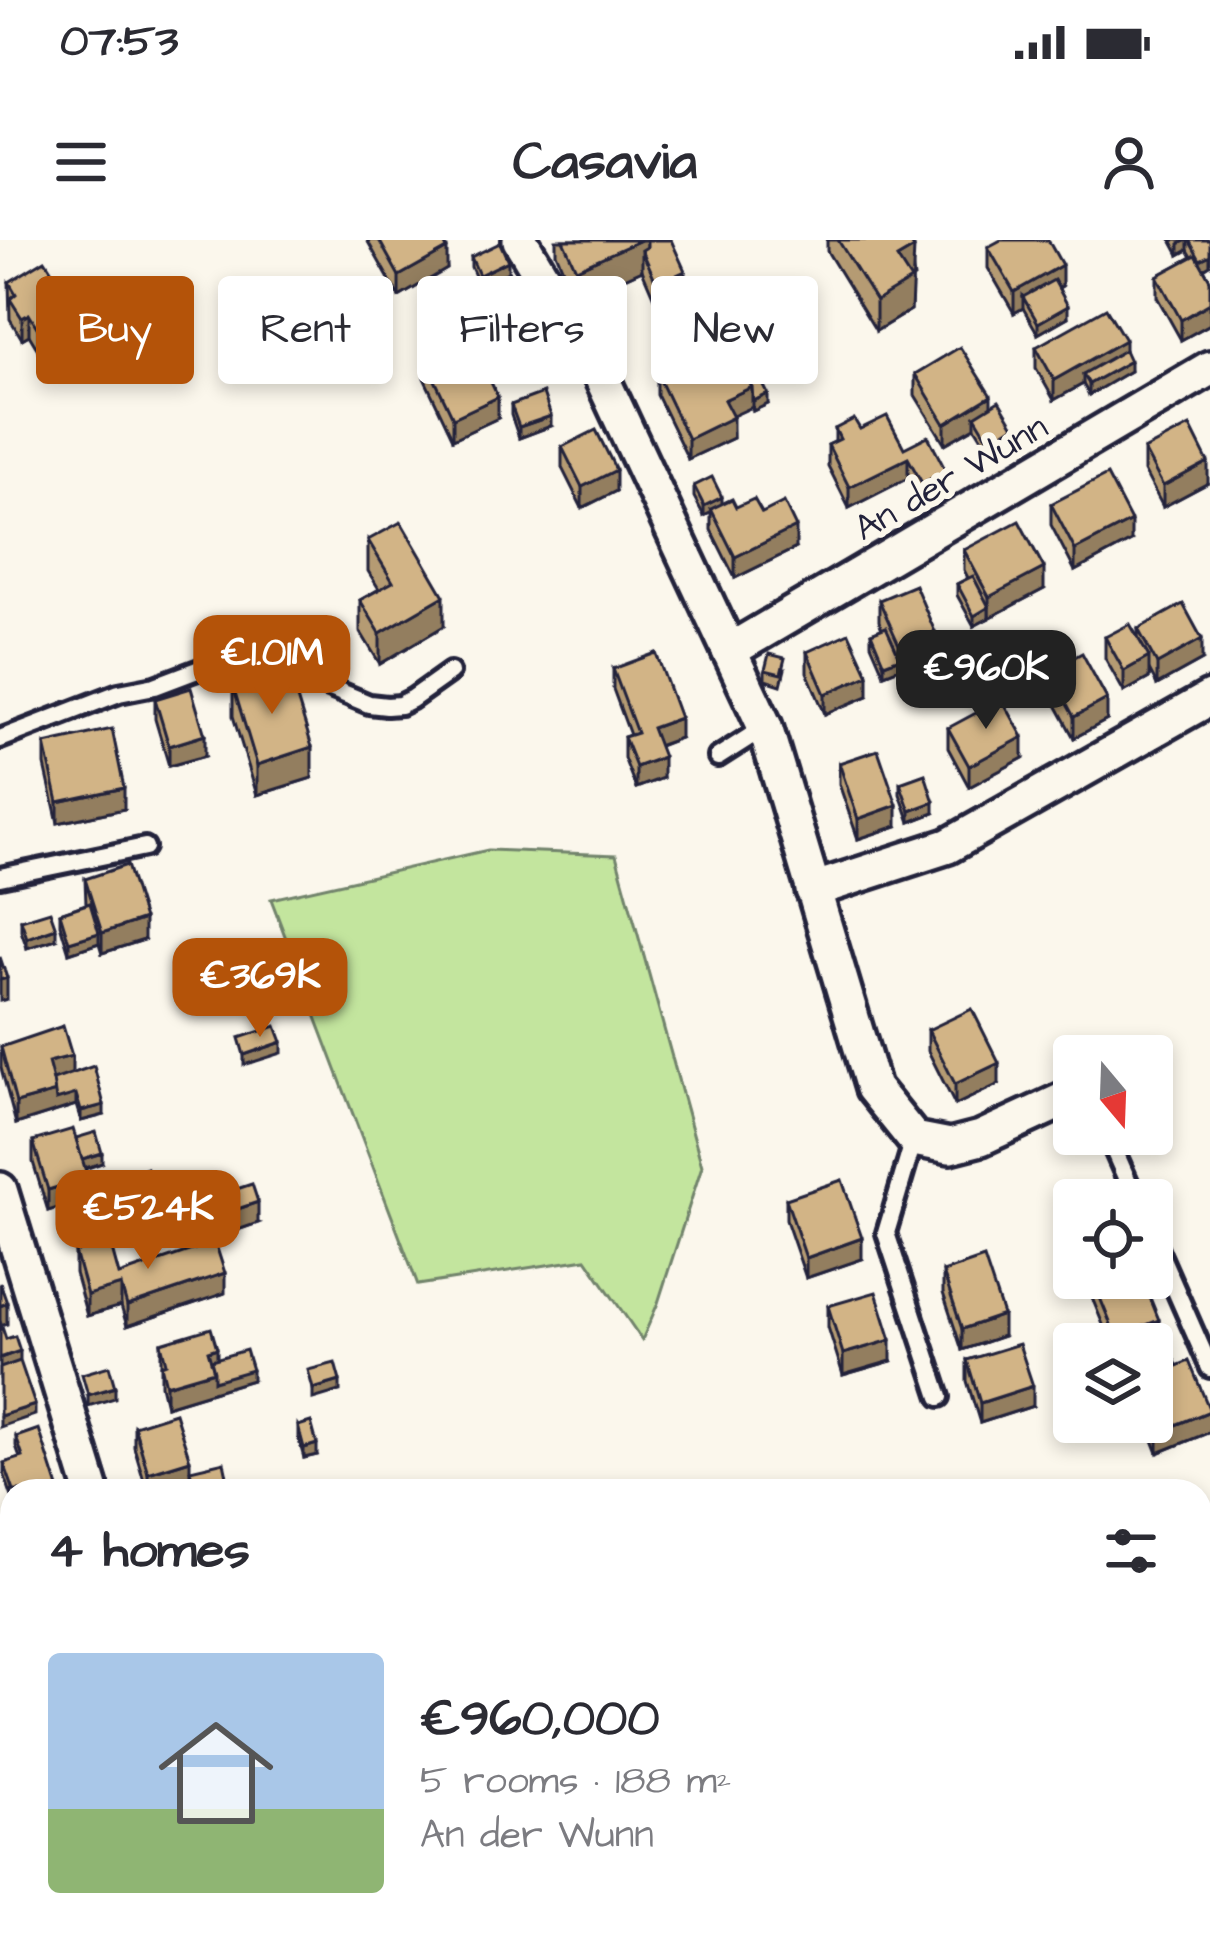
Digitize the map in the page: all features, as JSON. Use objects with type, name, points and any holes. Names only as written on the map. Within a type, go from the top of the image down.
[{"type":"street","points":[[520,240],[601,374],[764,727],[873,1088],[914,1139],[950,1146],[981,1138],[1053,1105]]},
{"type":"street","name":"An der Wunn","points":[[729,651],[1210,368]]},
{"type":"street","points":[[813,890],[948,846],[1210,698]]},
{"type":"street","points":[[0,1190],[88,1479]]},
{"type":"lane","points":[[0,739],[118,693],[155,686],[221,662],[278,666],[369,704],[387,706],[412,699],[450,672]]},
{"type":"lane","points":[[718,757],[764,727]]},
{"type":"lane","points":[[0,877],[145,847]]},
{"type":"lane","points":[[914,1139],[886,1233],[940,1397]]},
{"type":"lane","points":[[1173,1284],[1210,1368]]},
{"type":"green space","points":[[488,850],[616,855],[702,1166],[642,1340],[586,1259],[418,1285],[271,899]]},
{"type":"building","points":[[379,240],[443,240],[447,249],[399,276]]},
{"type":"building","points":[[563,240],[641,240],[576,269]]},
{"type":"building","points":[[647,240],[671,240],[685,271],[653,276],[642,250]]},
{"type":"building","points":[[838,240],[909,240],[914,248],[897,258],[911,280],[876,301]]},
{"type":"building","points":[[1001,240],[1048,240],[1062,265],[1014,292],[988,247]]},
{"type":"building","points":[[1189,240],[1210,240],[1210,255],[1200,260]]},
{"type":"building","points":[[500,243],[508,261],[479,275],[471,257]]},
{"type":"building","points":[[1196,255],[1210,280],[1210,303],[1181,320],[1157,276]]},
{"type":"building","points":[[45,260],[55,276],[36,276],[36,326],[29,314],[22,318],[10,299],[16,294],[9,282]]},
{"type":"building","points":[[1054,280],[1068,306],[1038,323],[1023,297]]},
{"type":"building","points":[[1106,308],[1125,340],[1054,380],[1036,347]]},
{"type":"building","points":[[960,347],[991,396],[945,424],[915,374]]},
{"type":"building","points":[[1125,350],[1130,361],[1089,384],[1083,374]]},
{"type":"building","points":[[437,384],[492,384],[498,397],[453,418]]},
{"type":"building","points":[[662,384],[750,384],[724,400],[733,417],[688,439]]},
{"type":"building","points":[[763,384],[768,394],[753,401],[752,387]]},
{"type":"building","points":[[543,393],[551,416],[519,427],[511,405]]},
{"type":"building","points":[[999,401],[1014,426],[990,441],[975,416]]},
{"type":"building","points":[[887,416],[904,448],[928,436],[946,471],[922,483],[908,458],[849,487],[828,445],[840,439],[835,429],[854,419],[860,429]]},
{"type":"building","points":[[1190,426],[1208,462],[1163,486],[1144,450]]},
{"type":"building","points":[[596,430],[616,470],[582,487],[562,447]]},
{"type":"building","points":[[1107,475],[1131,521],[1075,550],[1051,504]]},
{"type":"building","points":[[712,477],[722,497],[704,506],[694,486]]},
{"type":"building","points":[[732,499],[736,507],[754,499],[762,513],[784,502],[796,527],[735,557],[711,509]]},
{"type":"building","points":[[1019,521],[1044,568],[989,597],[964,550]]},
{"type":"building","points":[[401,522],[444,596],[380,633],[360,600],[393,582],[368,540]]},
{"type":"building","points":[[973,576],[989,607],[974,616],[957,584]]},
{"type":"building","points":[[915,585],[935,632],[900,647],[879,600]]},
{"type":"building","points":[[1183,604],[1202,639],[1157,664],[1138,629]]},
{"type":"building","points":[[1130,624],[1149,657],[1124,671],[1105,637]]},
{"type":"building","points":[[886,627],[900,658],[884,664],[871,633]]},
{"type":"building","points":[[849,633],[868,675],[825,694],[807,652]]},
{"type":"building","points":[[656,653],[680,718],[652,728],[663,757],[636,767],[624,737],[637,733],[613,669]]},
{"type":"building","points":[[1082,653],[1107,699],[1074,717],[1049,671]]},
{"type":"building","points":[[769,654],[785,658],[781,674],[765,670]]},
{"type":"building","points":[[288,669],[312,747],[257,765],[233,686]]},
{"type":"building","points":[[191,688],[205,735],[169,746],[155,699]]},
{"type":"building","points":[[1002,699],[1023,737],[969,766],[948,728]]},
{"type":"building","points":[[112,729],[124,788],[58,802],[45,744]]},
{"type":"building","points":[[878,750],[897,805],[858,819],[839,763]]},
{"type":"building","points":[[925,774],[934,802],[910,811],[900,783]]},
{"type":"building","points":[[127,865],[144,919],[102,933],[85,879]]},
{"type":"building","points":[[90,903],[99,933],[69,942],[60,913]]},
{"type":"building","points":[[50,911],[56,928],[27,938],[21,920]]},
{"type":"building","points":[[972,1009],[999,1063],[955,1084],[928,1030]]},
{"type":"building","points":[[63,1026],[72,1056],[48,1062],[56,1092],[16,1103],[1,1047]]},
{"type":"building","points":[[276,1026],[282,1042],[244,1055],[239,1038]]},
{"type":"building","points":[[94,1066],[104,1105],[81,1111],[76,1094],[56,1100],[53,1080]]},
{"type":"building","points":[[73,1129],[88,1178],[48,1190],[33,1141]]},
{"type":"building","points":[[96,1132],[102,1153],[82,1159],[76,1138]]},
{"type":"building","points":[[147,1168],[153,1183],[130,1192],[125,1177]]},
{"type":"building","points":[[842,1180],[862,1238],[806,1258],[786,1199]]},
{"type":"building","points":[[252,1184],[258,1202],[194,1224],[188,1205]]},
{"type":"building","points":[[110,1242],[119,1275],[215,1242],[225,1273],[127,1306],[121,1285],[87,1295],[75,1252]]},
{"type":"building","points":[[984,1258],[1003,1315],[962,1329],[943,1272]]},
{"type":"building","points":[[876,1292],[891,1340],[843,1354],[828,1306]]},
{"type":"building","points":[[1101,1299],[1150,1299],[1159,1320],[1151,1323],[1110,1323]]},
{"type":"building","points":[[0,1321],[6,1339],[15,1336],[20,1351],[0,1358]]},
{"type":"building","points":[[211,1328],[217,1348],[208,1351],[214,1371],[166,1385],[161,1343]]},
{"type":"building","points":[[1019,1344],[1033,1386],[980,1403],[967,1360]]},
{"type":"building","points":[[246,1350],[252,1370],[214,1381],[211,1360]]},
{"type":"building","points":[[20,1361],[35,1405],[0,1416],[0,1368]]},
{"type":"building","points":[[1189,1361],[1210,1411],[1173,1426],[1173,1367]]},
{"type":"building","points":[[335,1363],[340,1381],[313,1389],[308,1370]]},
{"type":"building","points":[[109,1366],[115,1387],[88,1395],[82,1374]]},
{"type":"building","points":[[175,1413],[190,1460],[148,1473],[134,1426]]},
{"type":"building","points":[[311,1422],[317,1444],[304,1448],[298,1426]]},
{"type":"building","points":[[39,1429],[55,1479],[10,1479],[4,1463],[23,1457],[16,1437]]},
{"type":"building","points":[[224,1462],[228,1479],[192,1479],[190,1470]]}]
